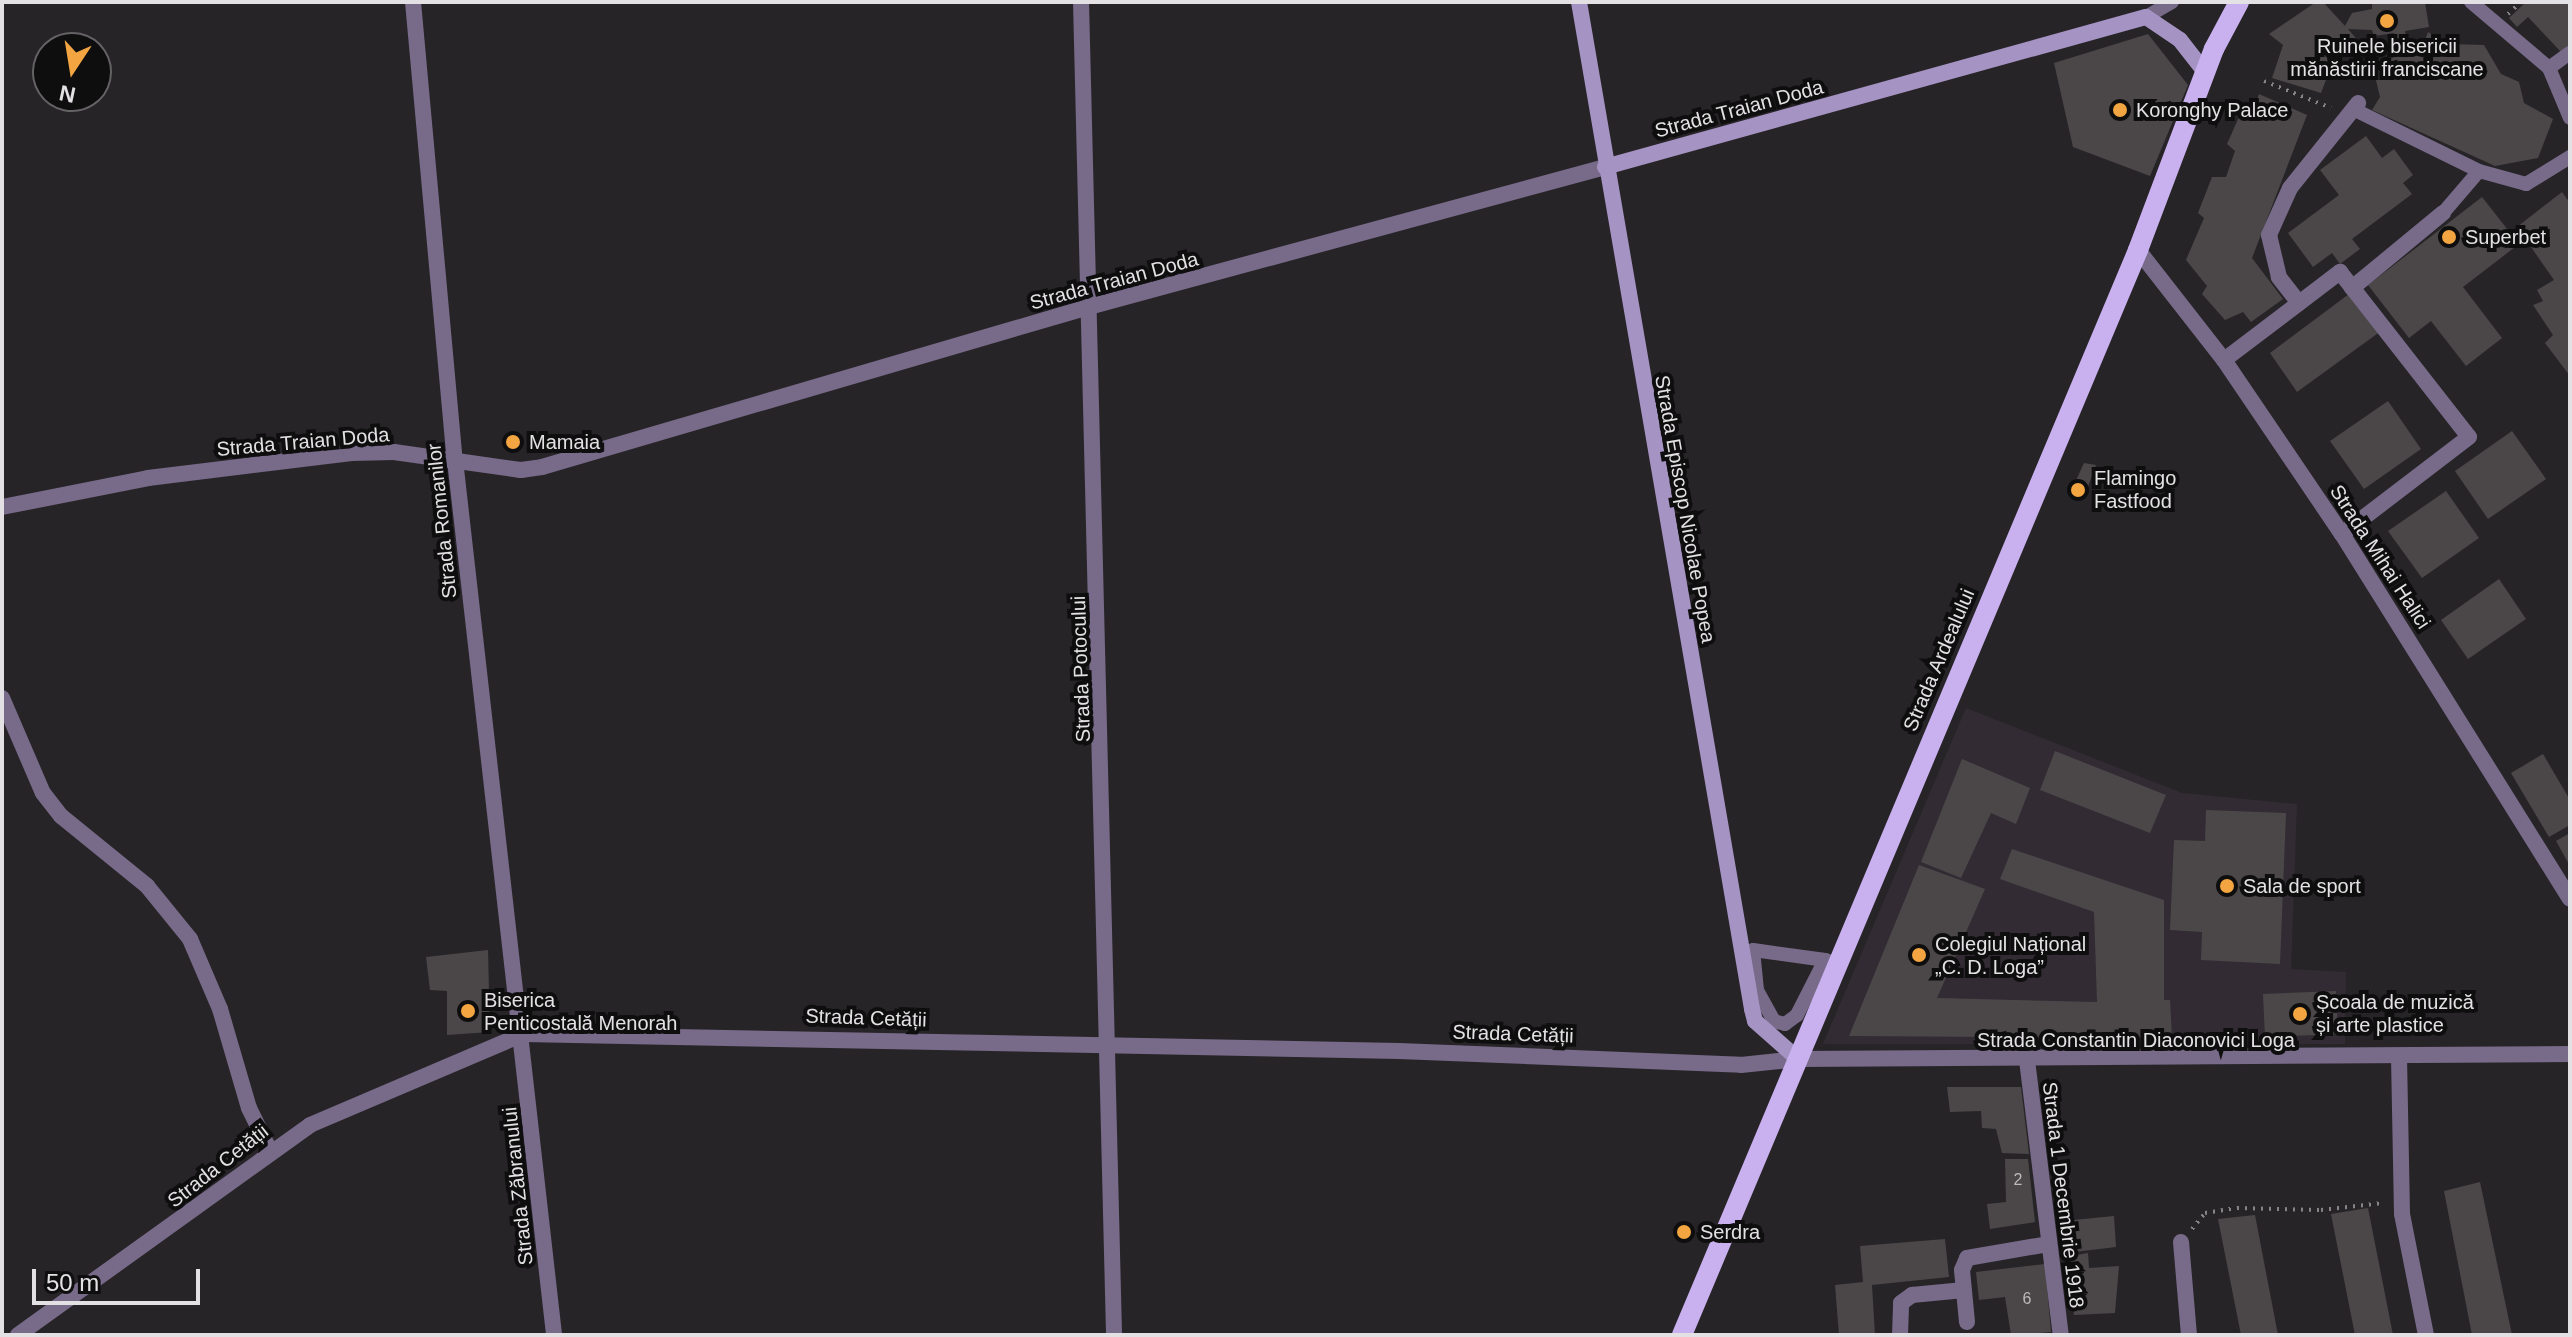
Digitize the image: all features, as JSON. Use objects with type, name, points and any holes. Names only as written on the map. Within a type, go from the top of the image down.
[{"type":"main road","name":"Strada Episcop Nicolae Popea","points":[[1579,2],[1605,167],[1747,950],[1755,1021],[1798,1059]]},
{"type":"main road","name":"Strada Ardealului","points":[[1682,1335],[1798,1059],[1831,962],[2138,250],[2205,72],[2239,2]]},
{"type":"main road","name":"Strada Traian Doda","points":[[1605,167],[2146,17]]},
{"type":"main road","points":[[2146,17],[2180,40],[2205,72]]},
{"type":"street","name":"Strada Romanilor","points":[[413,2],[455,460],[523,1034]]},
{"type":"street","name":"Strada Potocului","points":[[1081,2],[1085,308],[1096,483],[1111,1045],[1114,1335]]},
{"type":"street","points":[[2146,17],[2172,2]]},
{"type":"street","points":[[2471,2],[2549,68],[2570,118]]},
{"type":"street","points":[[2549,68],[2570,53]]},
{"type":"street","points":[[2299,303],[2279,277],[2269,235],[2290,188],[2353,109],[2479,171],[2526,184],[2570,157]]},
{"type":"street","name":"Strada Traian Doda","points":[[2,507],[148,478],[351,453],[394,452],[521,470],[542,467],[1085,308],[1605,167]]},
{"type":"street","points":[[2352,288],[2443,213],[2479,171]]},
{"type":"street","name":"Strada Mihai Halici","points":[[2138,250],[2224,360],[2342,534],[2570,899]]},
{"type":"street","points":[[2224,360],[2340,272],[2469,437],[2342,534]]},
{"type":"street","points":[[2,698],[52,805],[147,886],[190,939],[220,1009],[249,1108],[269,1149]]},
{"type":"street","points":[[1747,950],[1831,962],[1797,1015],[1785,1024],[1774,1021],[1766,1010],[1757,990],[1747,950]]},
{"type":"street","name":"Strada Cetății","points":[[18,1335],[151,1244],[269,1149],[364,1100],[523,1034],[741,1034],[1554,1055],[1741,1065],[1798,1059]]},
{"type":"street","name":"Strada Zăbranului","points":[[523,1034],[554,1335]]},
{"type":"street","name":"Strada Constantin Diaconovici Loga","points":[[1798,1059],[2027,1060],[2570,1054]]},
{"type":"street","points":[[2399,1057],[2401,1201],[2426,1335]]},
{"type":"street","name":"Strada 1 Decembrie 1918","points":[[2027,1060],[2061,1335]]},
{"type":"street","points":[[2181,1242],[2189,1335]]},
{"type":"street","points":[[1967,1322],[1964,1290],[1967,1258],[2048,1244]]},
{"type":"street","points":[[1900,1335],[1901,1303],[1912,1295],[1964,1290]]},
{"type":"path","points":[[2264,81],[2353,109]]},
{"type":"path","points":[[2181,1242],[2205,1213],[2401,1201]]},
{"type":"shaded area","points":[[1966,708],[2182,793],[2297,804],[2291,969],[2346,972],[2345,1044],[1823,1044]]},
{"type":"building","points":[[2316,2],[2323,2],[2345,26],[2352,13],[2372,9],[2372,4],[2425,2],[2429,27],[2405,31],[2406,38],[2395,40],[2394,33],[2374,36],[2372,30],[2348,29],[2360,43],[2331,67],[2321,93],[2272,78],[2283,45],[2269,34]]},
{"type":"building","points":[[2526,2],[2570,2],[2570,44],[2561,52],[2528,17],[2517,27],[2509,18]]},
{"type":"building","points":[[2428,32],[2447,44],[2484,45],[2501,74],[2519,82],[2524,103],[2553,119],[2538,158],[2495,166],[2372,110],[2380,97],[2375,76],[2381,65],[2402,52],[2419,56]]},
{"type":"building","name":"Koronghy Palace","points":[[2148,34],[2188,85],[2150,176],[2073,147],[2054,63]]},
{"type":"building","points":[[2259,94],[2307,115],[2252,258],[2283,299],[2251,322],[2243,312],[2225,320],[2202,294],[2207,286],[2186,260],[2204,218],[2198,213],[2212,177],[2226,177],[2235,151],[2227,144],[2243,108],[2252,114]]},
{"type":"building","points":[[2366,136],[2382,158],[2394,149],[2413,175],[2403,183],[2412,194],[2352,239],[2360,249],[2340,264],[2332,253],[2313,267],[2288,233],[2339,195],[2320,170]]},
{"type":"building","points":[[2562,192],[2570,203],[2570,376],[2545,343],[2553,335],[2533,305],[2543,301],[2537,290],[2554,280],[2517,227]]},
{"type":"building","points":[[2482,197],[2519,244],[2463,287],[2502,338],[2466,366],[2431,321],[2409,338],[2368,285]]},
{"type":"building","points":[[2353,291],[2381,331],[2297,392],[2270,353]]},
{"type":"building","points":[[2388,401],[2421,449],[2364,489],[2330,441]]},
{"type":"building","points":[[2512,431],[2546,479],[2488,519],[2455,471]]},
{"type":"building","points":[[2084,463],[2096,465],[2086,492],[2073,487]]},
{"type":"building","points":[[2446,491],[2479,538],[2422,578],[2388,531]]},
{"type":"building","points":[[2499,579],[2526,619],[2468,659],[2441,620]]},
{"type":"building","points":[[2055,751],[2166,795],[2150,833],[2040,790]]},
{"type":"building","points":[[2543,754],[2570,800],[2570,825],[2549,837],[2511,773]]},
{"type":"building","points":[[1962,759],[2030,788],[2016,824],[1991,813],[1961,878],[1921,862]]},
{"type":"building","name":"Sala de sport","points":[[2206,810],[2286,813],[2280,964],[2201,960],[2202,932],[2170,930],[2174,840],[2205,841]]},
{"type":"building","points":[[2570,833],[2570,866],[2556,841]]},
{"type":"building","name":"Colegiul Național „C. D. Loga”","points":[[2012,849],[2164,900],[2164,1000],[2170,1000],[2172,1038],[1849,1036],[1919,865],[1985,889],[1937,998],[2097,1002],[2094,912],[2000,879]]},
{"type":"building","name":"Biserica Penticostală Menorah","points":[[488,950],[490,1032],[447,1035],[447,991],[430,990],[426,957]]},
{"type":"building","name":"Școala de muzică și arte plastice","points":[[2336,991],[2338,1034],[2265,1037],[2263,994]]},
{"type":"building","points":[[1947,1087],[2021,1087],[2029,1154],[2002,1153],[1996,1129],[1982,1128],[1981,1111],[1950,1112]]},
{"type":"building","points":[[2005,1159],[2028,1159],[2035,1222],[1990,1229],[1987,1204],[2006,1202]]},
{"type":"building","points":[[2480,1182],[2512,1335],[2472,1335],[2444,1191]]},
{"type":"building","points":[[2368,1208],[2393,1335],[2355,1335],[2331,1214]]},
{"type":"building","points":[[2255,1215],[2278,1335],[2241,1335],[2218,1219]]},
{"type":"building","points":[[2114,1216],[2116,1247],[2066,1253],[2063,1221]]},
{"type":"building","points":[[1945,1239],[1949,1277],[1872,1285],[1875,1335],[1839,1335],[1835,1285],[1863,1282],[1860,1246]]},
{"type":"building","points":[[2088,1253],[2089,1268],[2119,1266],[2115,1313],[2074,1315],[2066,1257]]},
{"type":"building","points":[[2045,1264],[2051,1332],[2011,1335],[2005,1297],[1979,1300],[1976,1272]]},
{"type":"place","name":"Ruinele bisericii mănăstirii franciscane","points":[[2387,21]]},
{"type":"place","name":"Koronghy Palace","points":[[2120,110]]},
{"type":"place","name":"Superbet","points":[[2449,237]]},
{"type":"place","name":"Mamaia","points":[[513,442]]},
{"type":"place","name":"Flamingo Fastfood","points":[[2078,490]]},
{"type":"place","name":"Sala de sport","points":[[2227,886]]},
{"type":"place","name":"Colegiul Național „C. D. Loga”","points":[[1919,955]]},
{"type":"place","name":"Biserica Penticostală Menorah","points":[[468,1011]]},
{"type":"place","name":"Școala de muzică și arte plastice","points":[[2300,1014]]},
{"type":"place","name":"Serdra","points":[[1684,1232]]}]
